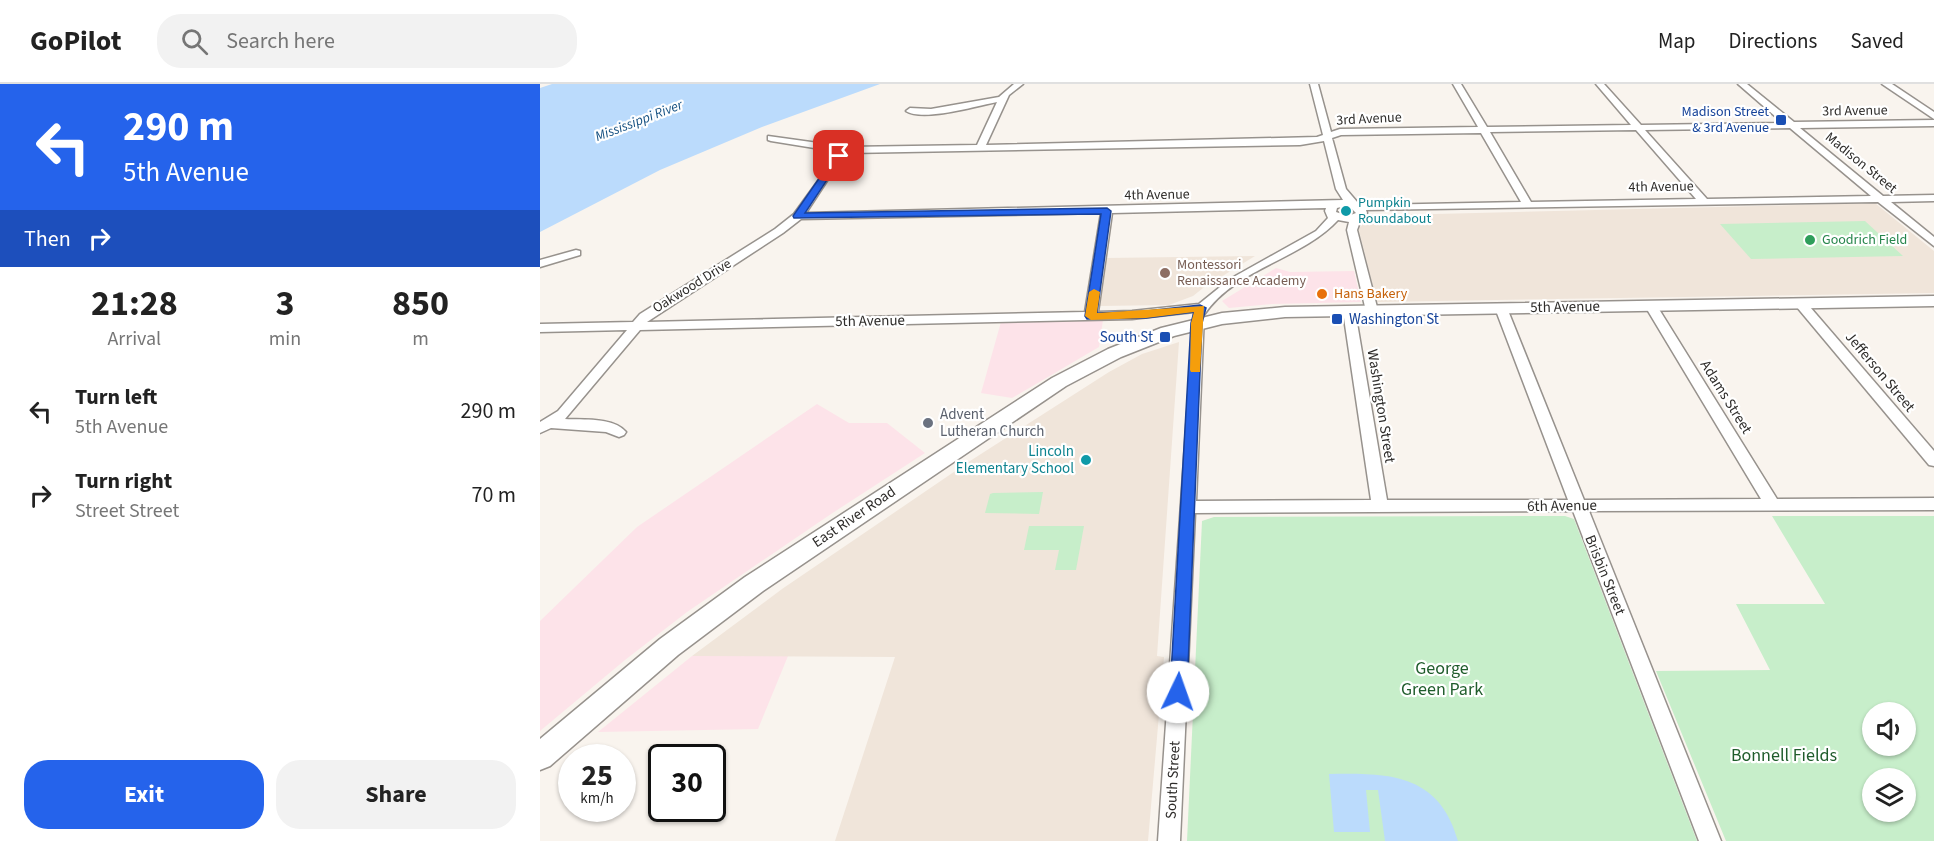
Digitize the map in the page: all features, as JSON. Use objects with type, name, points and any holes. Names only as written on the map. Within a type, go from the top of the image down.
[{"type":"main road","name":"5th Avenue","points":[[1198,316],[1349,311],[1934,301]]},
{"type":"main road","name":"East River Road","points":[[540,757],[669,647],[732,600],[1059,382],[1109,355],[1198,316]]},
{"type":"street","points":[[981,146],[1002,99],[1009,90],[1019,84]]},
{"type":"street","points":[[1314,84],[1341,189],[1355,213],[1352,230],[1372,311]]},
{"type":"street","points":[[1456,84],[1527,204]]},
{"type":"street","points":[[1599,84],[1704,201]]},
{"type":"street","name":"Madison Street","points":[[1742,84],[1934,243]]},
{"type":"street","points":[[1886,84],[1934,116]]},
{"type":"street","points":[[910,111],[932,112],[1002,99]]},
{"type":"street","name":"3rd Avenue","points":[[771,138],[847,150],[1300,142],[1319,140],[1340,132],[1934,123]]},
{"type":"street","name":"Oakwood Drive","points":[[545,426],[567,410],[636,326],[657,308],[779,231],[798,216],[839,156],[847,150]]},
{"type":"street","points":[[1320,232],[1332,222],[1333,209],[1341,189]]},
{"type":"street","name":"4th Avenue","points":[[1198,316],[1228,286],[1355,213],[1388,208],[1527,204],[1934,198]]},
{"type":"street","points":[[1333,209],[1355,213]]},
{"type":"street","name":"4th Avenue","points":[[798,216],[1333,209]]},
{"type":"street","points":[[1091,316],[1107,211]]},
{"type":"street","points":[[540,264],[576,253]]},
{"type":"street","name":"Jefferson Street","points":[[1800,303],[1934,461]]},
{"type":"street","name":"Adams Street","points":[[1651,306],[1773,505]]},
{"type":"street","name":"Brisbin Street","points":[[1501,308],[1710,841]]},
{"type":"street","name":"Washington Street","points":[[1349,311],[1380,506]]},
{"type":"street","name":"5th Avenue","points":[[540,328],[1146,314],[1198,316]]},
{"type":"street","name":"South Street","points":[[1169,841],[1198,316]]},
{"type":"street","points":[[545,426],[608,427],[620,432]]},
{"type":"street","name":"6th Avenue","points":[[1189,507],[1934,504]]},
{"type":"shaded area","points":[[1875,203],[1934,251],[1934,293],[1377,302],[1358,227],[1362,226],[1361,221],[1395,215]]},
{"type":"shaded area","name":"Montessori Renaissance Academy","points":[[1255,256],[1193,296],[1169,305],[1099,306],[1106,258]]},
{"type":"shaded area","points":[[1276,268],[1290,272],[1354,271],[1361,302],[1272,304],[1229,308],[1222,301]]},
{"type":"shaded area","points":[[1103,320],[1099,347],[1012,398],[981,393],[1001,322]]},
{"type":"shaded area","points":[[1179,342],[1157,656],[1164,657],[1148,841],[835,841],[895,657],[692,656],[782,589],[970,461],[1109,372],[1142,354]]},
{"type":"shaded area","points":[[817,404],[849,423],[887,423],[925,453],[687,612],[540,731],[540,621],[637,527]]},
{"type":"shaded area","points":[[692,656],[788,656],[758,729],[598,732]]},
{"type":"green space","name":"Goodrich Field","points":[[1865,221],[1903,256],[1751,259],[1720,224]]},
{"type":"green space","points":[[1043,492],[1039,514],[985,513],[990,494]]},
{"type":"green space","name":"George Green Park","points":[[1565,516],[1574,519],[1697,841],[1187,841],[1202,521],[1214,517]]},
{"type":"green space","name":"Bonnell Fields","points":[[1772,516],[1934,516],[1934,841],[1726,841],[1656,671],[1770,670],[1736,604],[1825,604]]},
{"type":"green space","points":[[1029,526],[1084,526],[1076,570],[1055,570],[1059,550],[1024,550]]},
{"type":"water","name":"Mississippi River","points":[[552,84],[880,84],[762,127],[660,170],[540,232],[540,88]]},
{"type":"water","points":[[1329,774],[1371,774],[1391,777],[1424,790],[1438,802],[1449,819],[1458,841],[1385,841],[1378,790],[1366,790],[1370,832],[1334,832]]},
{"type":"slow traffic","points":[[1094,292],[1091,316],[1146,314],[1200,308],[1197,323],[1196,370]]},
{"type":"place","name":"Madison Street & 3rd Avenue","points":[[1781,120]]},
{"type":"place","name":"Pumpkin Roundabout","points":[[1346,211]]},
{"type":"place","name":"Goodrich Field","points":[[1810,240]]},
{"type":"place","name":"Montessori Renaissance Academy","points":[[1165,273]]},
{"type":"place","name":"Hans Bakery","points":[[1322,294]]},
{"type":"place","name":"Washington St","points":[[1337,319]]},
{"type":"place","name":"South St","points":[[1165,337]]},
{"type":"place","name":"Advent Lutheran Church","points":[[928,423]]},
{"type":"place","name":"Lincoln Elementary School","points":[[1086,460]]},
{"type":"route","points":[[839,156],[798,216],[1107,211],[1091,316],[1146,314],[1200,308],[1197,323],[1192,459],[1178,692]]}]
